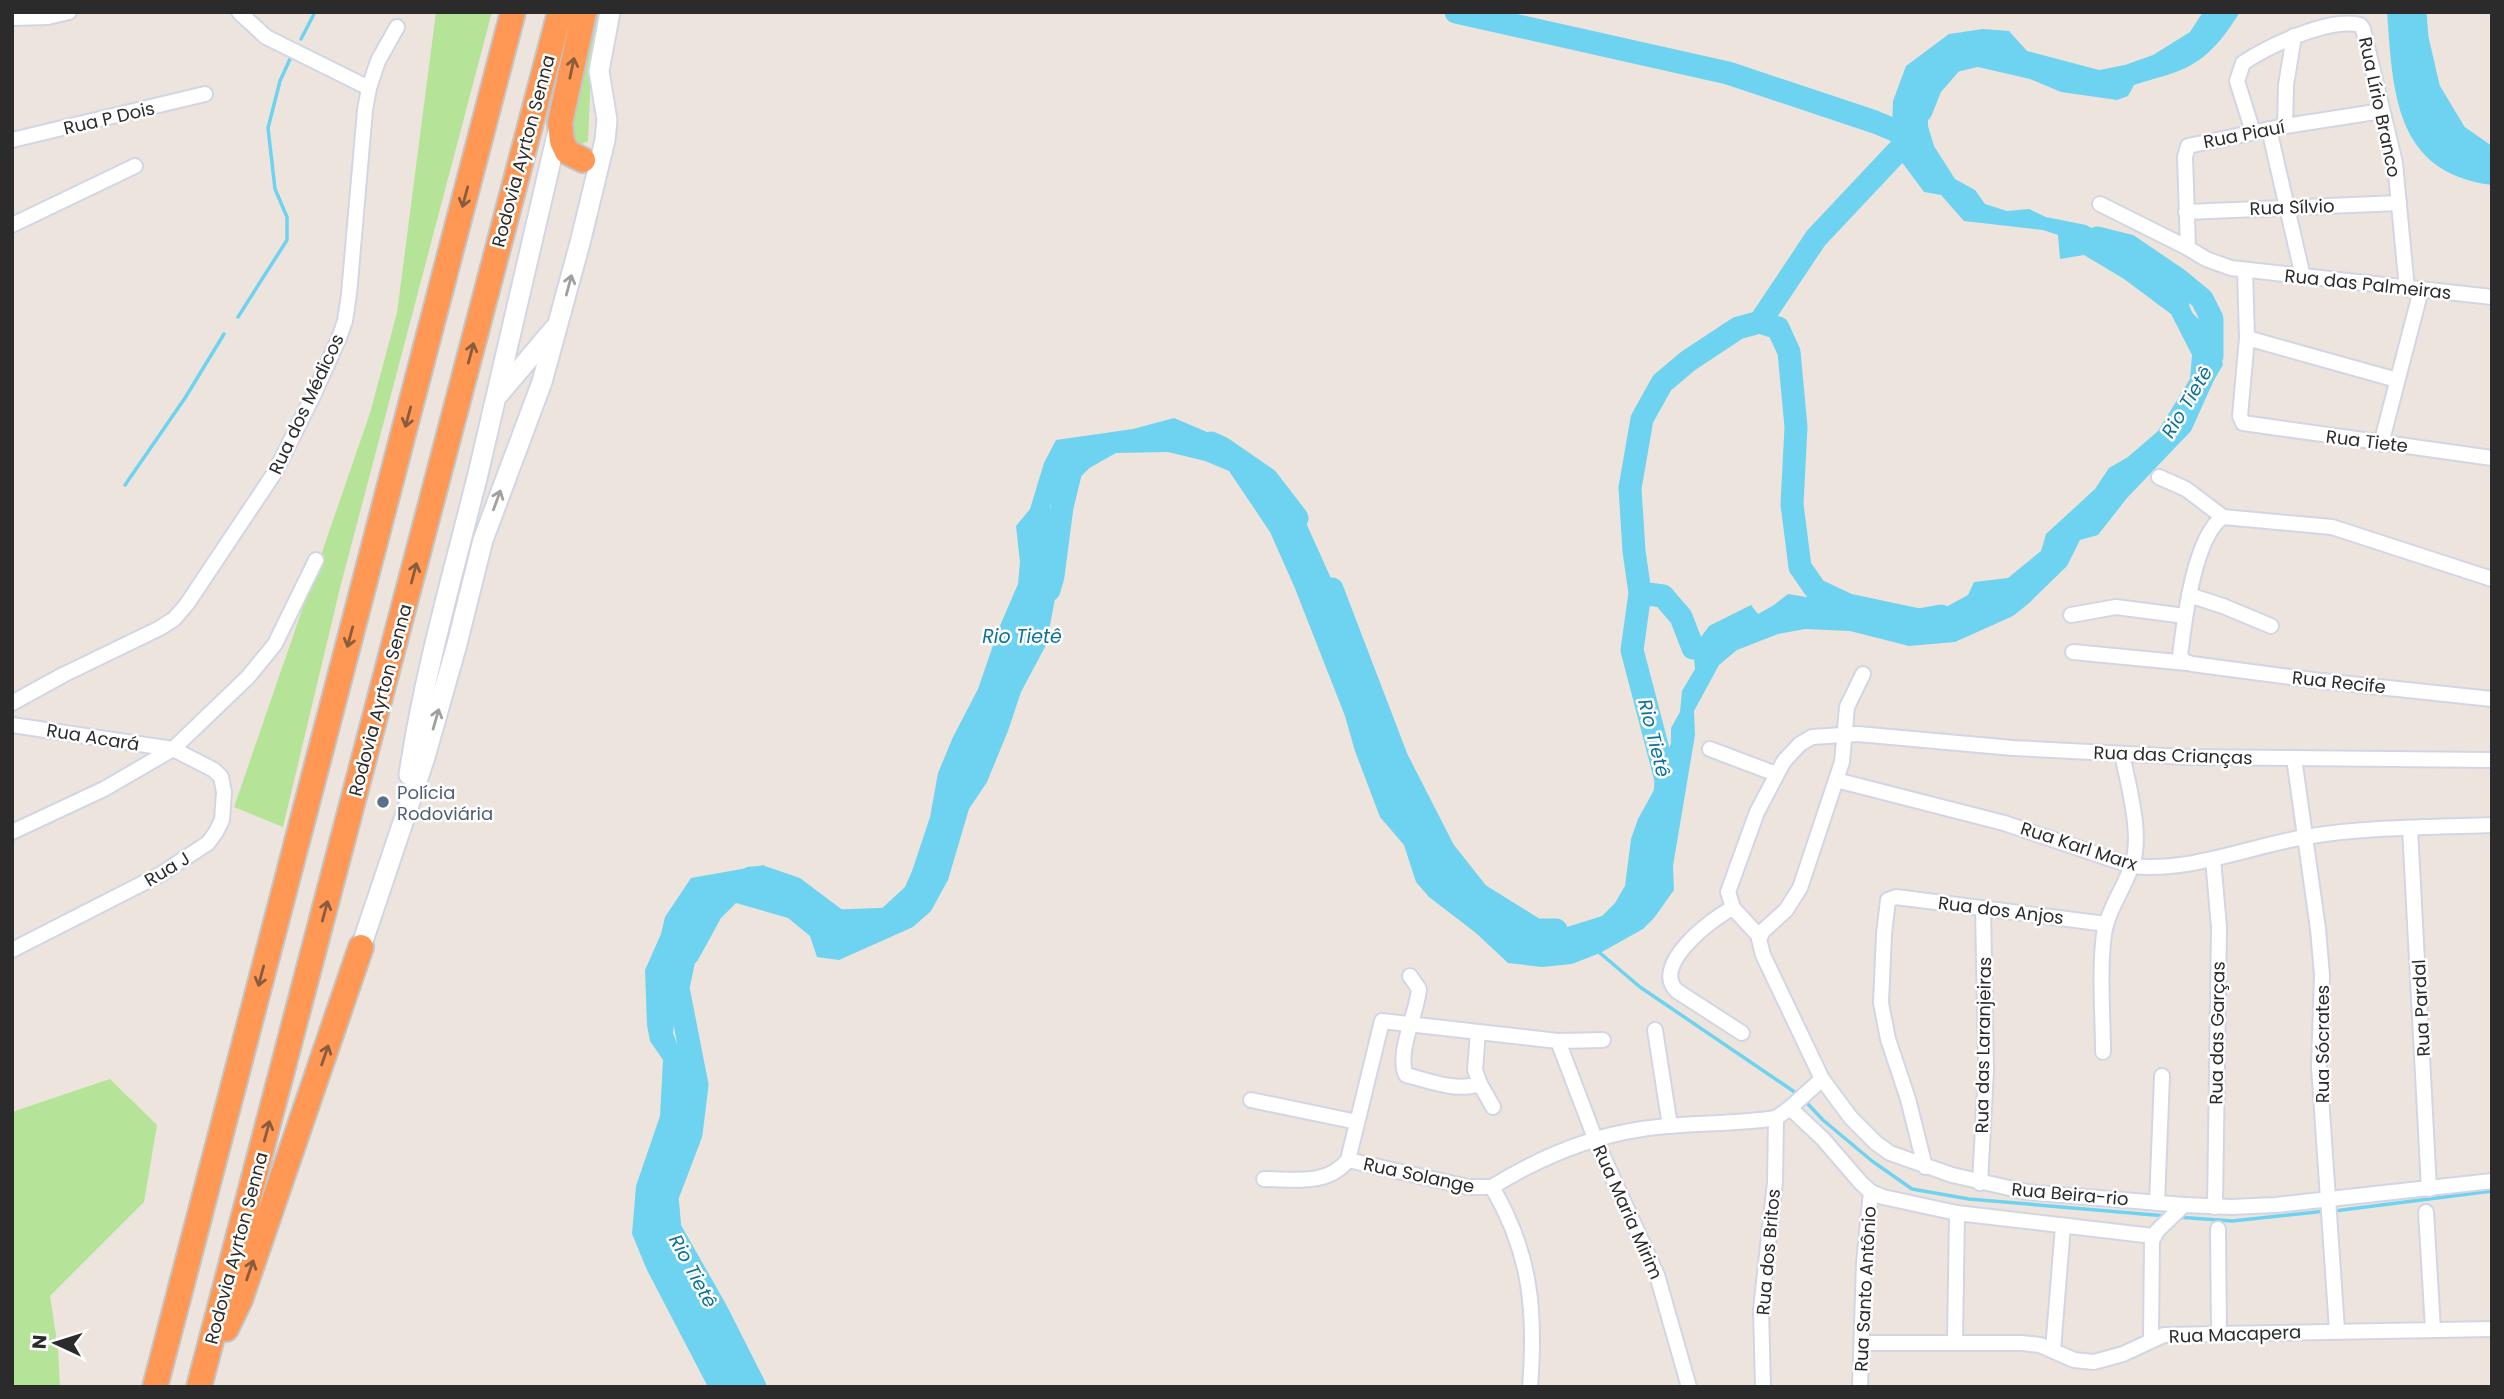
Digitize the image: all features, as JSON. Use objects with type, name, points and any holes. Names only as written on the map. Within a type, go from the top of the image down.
[{"type":"highway","points":[[478,148],[482,99],[503,12]]},
{"type":"highway","points":[[155,1387],[513,12]]},
{"type":"highway","name":"Rodovia Ayrton Senna","points":[[201,1382],[560,12]]},
{"type":"highway","points":[[583,160],[566,152],[560,123],[584,12]]},
{"type":"highway","points":[[201,1382],[240,1300],[361,947]]},
{"type":"street","points":[[12,18],[48,17],[69,12]]},
{"type":"street","points":[[239,12],[266,37],[369,88]]},
{"type":"street","points":[[361,947],[425,757],[483,540],[542,382],[559,322],[605,140],[607,120],[599,71],[610,12]]},
{"type":"street","name":"Rua Lírio Branco","points":[[2299,34],[2351,23],[2360,25],[2363,29],[2395,163],[2414,290],[2397,380],[2381,443]]},
{"type":"street","name":"Rua dos Médicos","points":[[12,703],[174,619],[213,568],[275,472],[314,394],[345,321],[369,88],[377,61],[397,27]]},
{"type":"street","points":[[2285,125],[2287,85],[2299,34]]},
{"type":"street","points":[[2253,132],[2237,81],[2239,68],[2249,59],[2299,34]]},
{"type":"street","name":"Rua P Dois","points":[[12,140],[205,94]]},
{"type":"street","name":"Rua Piauí","points":[[2188,248],[2185,157],[2188,146],[2285,125],[2382,111]]},
{"type":"street","points":[[396,841],[433,652],[560,123]]},
{"type":"street","points":[[2269,129],[2303,277]]},
{"type":"street","points":[[547,178],[593,155],[605,140]]},
{"type":"street","points":[[12,225],[135,166]]},
{"type":"street","name":"Rua Sílvio","points":[[2186,212],[2399,203]]},
{"type":"street","points":[[2100,204],[2217,264],[2245,270],[2248,338],[2397,380]]},
{"type":"street","name":"Rua das Palmeiras","points":[[2245,270],[2492,297]]},
{"type":"street","points":[[496,398],[559,322]]},
{"type":"street","name":"Rua Tiete","points":[[2248,338],[2240,416],[2243,423],[2492,458]]},
{"type":"street","points":[[2159,478],[2186,489],[2222,517],[2332,527],[2492,579]]},
{"type":"street","points":[[2184,661],[2180,656],[2189,596],[2202,549],[2222,517]]},
{"type":"street","points":[[12,832],[104,789],[173,750],[248,677],[268,653],[316,560]]},
{"type":"street","points":[[2189,596],[2223,606],[2271,626]]},
{"type":"street","points":[[2071,615],[2116,607],[2185,616]]},
{"type":"street","name":"Rua Recife","points":[[2073,652],[2184,661],[2326,682],[2492,699]]},
{"type":"street","points":[[1742,1033],[1677,992],[1669,982],[1675,963],[1686,945],[1709,921],[1733,908],[1759,936],[1786,910],[1800,888],[1836,780],[1850,735],[1847,707],[1863,674]]},
{"type":"street","name":"Rua Acará","points":[[12,724],[173,750]]},
{"type":"street","name":"Rua das Crianças","points":[[1733,908],[1728,892],[1757,812],[1776,774],[1792,752],[1806,739],[1850,735],[2027,749],[2214,758],[2492,760]]},
{"type":"street","points":[[1710,749],[1776,774]]},
{"type":"street","name":"Rua J","points":[[12,950],[161,874],[208,843],[216,832],[223,808],[221,777],[214,770],[173,750]]},
{"type":"street","points":[[2103,1052],[2103,951],[2106,924],[2132,866],[2135,849],[2135,832],[2122,754]]},
{"type":"street","name":"Rua Sócrates","points":[[2294,758],[2322,975],[2319,1067],[2337,1330]]},
{"type":"street","name":"Rua Karl Marx","points":[[1836,780],[2004,823],[2132,866],[2168,867],[2304,837],[2410,828],[2492,825]]},
{"type":"street","name":"Rua Pardal","points":[[2410,828],[2429,1189]]},
{"type":"street","name":"Rua das Garças","points":[[2213,859],[2219,927],[2215,1207]]},
{"type":"street","name":"Rua dos Anjos","points":[[1925,1167],[1908,1099],[1888,1040],[1881,1003],[1889,899],[1896,897],[2106,924]]},
{"type":"street","name":"Rua das Laranjeiras","points":[[1980,1183],[1986,1035],[1983,908]]},
{"type":"street","name":"Rua Beira-rio","points":[[1759,936],[1763,955],[1818,1083],[1876,1143],[1890,1153],[1925,1167],[1980,1183],[2027,1192],[2157,1203],[2182,1209],[2259,1207],[2328,1201],[2492,1181]]},
{"type":"street","points":[[1410,976],[1419,989],[1403,1067],[1406,1075],[1468,1088],[1480,1084]]},
{"type":"street","points":[[1264,1179],[1323,1178],[1339,1171],[1348,1160],[1381,1021],[1558,1041],[1602,1041]]},
{"type":"street","points":[[1655,1030],[1670,1126]]},
{"type":"street","points":[[1478,1032],[1475,1070],[1493,1107]]},
{"type":"street","name":"Rua Maria Mirim","points":[[1558,1041],[1596,1141],[1657,1275],[1688,1386]]},
{"type":"street","points":[[2157,1203],[2162,1076]]},
{"type":"street","points":[[1492,1187],[1525,1167],[1596,1141],[1640,1129],[1776,1118],[1818,1083]]},
{"type":"street","points":[[1251,1100],[1357,1122]]},
{"type":"street","points":[[1793,1106],[1860,1183],[1871,1192],[1957,1213],[2063,1226],[2159,1231]]},
{"type":"street","name":"Rua dos Britos","points":[[1763,1387],[1761,1309],[1775,1182],[1776,1118]]},
{"type":"street","name":"Rua Solange","points":[[1348,1160],[1468,1187],[1492,1187],[1522,1252],[1529,1281],[1533,1316],[1530,1387]]},
{"type":"street","name":"Rua Santo Antônio","points":[[1860,1387],[1864,1263],[1871,1192]]},
{"type":"street","points":[[2151,1339],[2159,1231],[2182,1209]]},
{"type":"street","points":[[2426,1212],[2431,1257],[2433,1329]]},
{"type":"street","points":[[1955,1342],[1957,1213]]},
{"type":"street","points":[[2053,1350],[2063,1226]]},
{"type":"street","points":[[2218,1229],[2219,1333]]},
{"type":"street","name":"Rua Macapera","points":[[1862,1343],[2022,1343],[2040,1345],[2074,1360],[2094,1362],[2123,1354],[2164,1335],[2492,1329]]},
{"type":"green space","points":[[436,12],[492,12],[340,588],[283,827],[234,807],[370,413],[397,313]]},
{"type":"green space","points":[[596,12],[602,12],[592,52],[588,141],[580,145],[572,143],[568,134]]},
{"type":"green space","points":[[110,1079],[157,1125],[144,1202],[50,1296],[58,1349],[60,1387],[12,1387],[12,1112]]},
{"type":"water","name":"Rio Tietê","points":[[2203,12],[2240,12],[2221,40],[2203,57],[2182,70],[2134,85],[2128,96],[2117,100],[2061,92],[2030,79],[1978,67],[1935,77],[1928,93],[1928,126],[1934,146],[1955,179],[1975,190],[1985,204],[2007,211],[2029,209],[2046,217],[2086,225],[2141,255],[2165,258],[2189,281],[2188,298],[2191,310],[2199,319],[2214,326],[2223,365],[2191,431],[2127,498],[2098,535],[2080,540],[2067,566],[2013,616],[1955,642],[1909,646],[1850,631],[1805,629],[1778,634],[1737,650],[1719,665],[1694,711],[1695,735],[1673,866],[1674,890],[1643,929],[1600,953],[1572,964],[1542,967],[1508,963],[1476,933],[1429,897],[1416,882],[1404,845],[1380,817],[1345,716],[1270,532],[1229,471],[1205,461],[1168,452],[1116,453],[1066,481],[1050,506],[1050,539],[1059,579],[1046,645],[1021,692],[987,782],[969,809],[948,880],[931,911],[913,927],[839,960],[817,957],[810,936],[788,918],[736,903],[721,918],[698,960],[689,970],[676,1005],[673,1033],[694,1089],[698,1115],[694,1138],[677,1172],[662,1190],[673,1244],[685,1269],[703,1299],[720,1317],[758,1387],[708,1387],[647,1270],[632,1234],[636,1186],[660,1116],[663,1060],[650,1041],[645,970],[661,934],[665,917],[691,878],[764,865],[790,893],[824,917],[866,923],[905,887],[930,817],[938,773],[978,689],[1018,584],[1020,562],[1016,526],[1030,509],[1044,463],[1056,440],[1133,429],[1174,418],[1207,432],[1303,516],[1342,603],[1342,633],[1365,681],[1384,750],[1453,876],[1470,900],[1495,916],[1515,923],[1567,927],[1602,916],[1615,903],[1625,886],[1631,839],[1638,819],[1654,790],[1671,743],[1671,728],[1680,712],[1682,691],[1695,669],[1693,648],[1709,626],[1751,605],[1758,614],[1788,594],[1836,602],[1893,624],[1946,607],[1968,595],[1974,582],[2008,578],[2041,551],[2046,534],[2095,489],[2109,468],[2128,457],[2158,431],[2190,379],[2192,355],[2171,314],[2124,279],[2084,255],[2060,259],[2058,235],[2043,230],[1964,221],[1941,195],[1924,192],[1901,161],[1892,129],[1893,101],[1906,66],[1949,34],[1983,29],[2009,31],[2027,51],[2099,70],[2125,65],[2153,55],[2190,32]]},
{"type":"water","points":[[2387,12],[2416,12],[2422,76],[2458,142],[2478,155],[2492,154],[2492,185],[2460,177],[2435,164],[2417,146],[2405,124],[2397,98]]},
{"type":"waterway","points":[[301,39],[315,12]]},
{"type":"waterway","points":[[1456,12],[1728,73],[1875,122],[1911,137],[1816,238],[1760,322]]},
{"type":"waterway","name":"Rio Tietê","points":[[2415,12],[2417,38],[2429,90],[2456,135],[2492,160]]},
{"type":"waterway","name":"Rio Tietê","points":[[1921,111],[1931,86],[1957,56],[1961,56]]},
{"type":"waterway","points":[[238,317],[287,240],[287,217],[275,189],[268,128],[280,81],[290,59]]},
{"type":"waterway","name":"Rio Tietê","points":[[2097,238],[2129,246],[2202,299],[2212,319],[2212,356]]},
{"type":"waterway","name":"Rio Tietê","points":[[1665,795],[1666,780],[1632,650],[1640,593],[1630,488],[1642,419],[1662,383],[1688,361],[1738,328],[1760,322],[1778,328],[1789,352],[1796,427],[1792,504],[1800,567],[1816,590],[1848,605],[1919,620],[1941,616]]},
{"type":"waterway","points":[[125,485],[185,398],[224,334]]},
{"type":"waterway","name":"Rio Tietê","points":[[1211,443],[1267,479],[1297,518]]},
{"type":"waterway","name":"Rio Tietê","points":[[1049,590],[1062,507],[1071,470],[1084,457]]},
{"type":"waterway","name":"Rio Tietê","points":[[1332,589],[1397,759],[1444,851],[1478,894],[1536,930],[1556,930]]},
{"type":"waterway","points":[[1640,593],[1663,596],[1681,617],[1693,648]]},
{"type":"waterway","name":"Rio Tietê","points":[[751,878],[765,878],[794,888],[838,921],[893,919],[899,915]]},
{"type":"waterway","points":[[1600,953],[1640,987],[1799,1095]]},
{"type":"waterway","name":"Rio Tietê","points":[[683,964],[678,988],[697,1085],[691,1134],[667,1197],[670,1229],[716,1310],[755,1387]]},
{"type":"waterway","points":[[1805,1101],[1823,1120],[1872,1161],[1912,1189],[1969,1199],[2166,1216]]},
{"type":"waterway","points":[[2334,1211],[2492,1191]]},
{"type":"waterway","points":[[2177,1217],[2232,1221],[2326,1211]]},
{"type":"place","name":"Polícia Rodoviária","points":[[383,802]]}]
